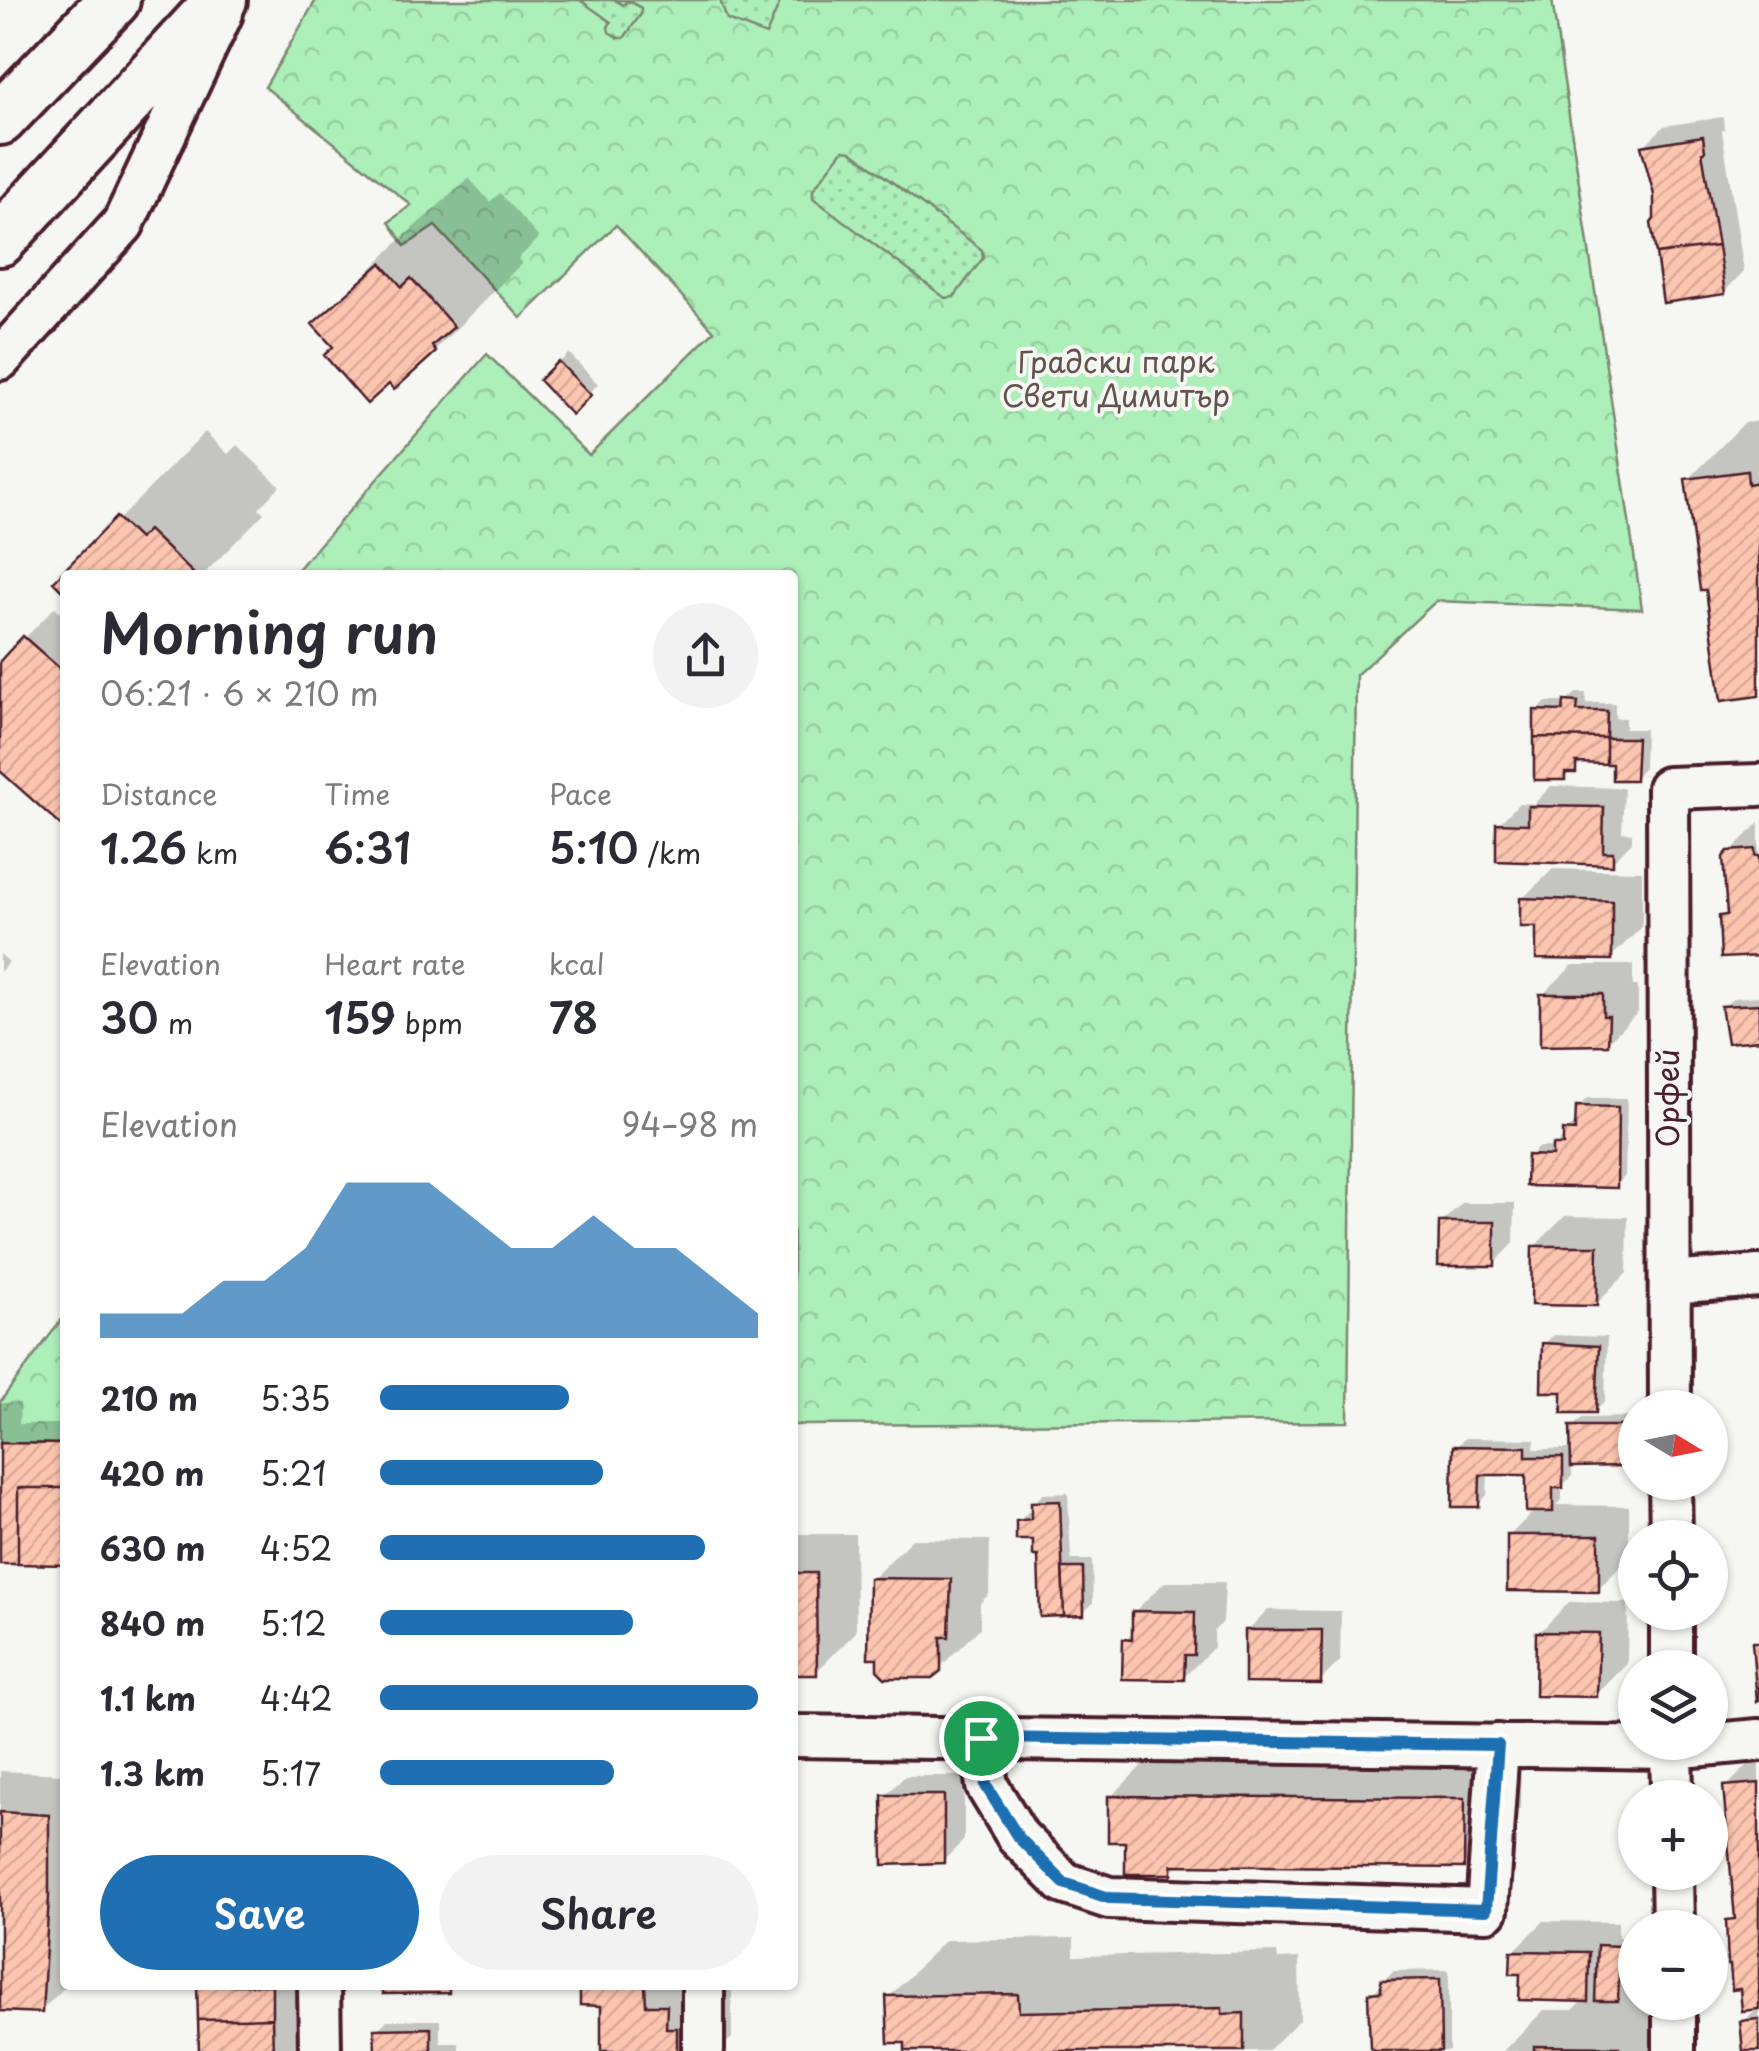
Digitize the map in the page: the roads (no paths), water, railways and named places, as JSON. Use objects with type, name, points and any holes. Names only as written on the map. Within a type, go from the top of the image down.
[{"type":"main road","points":[[0,118],[114,0]]},
{"type":"main road","points":[[0,240],[225,0]]},
{"type":"street","points":[[0,359],[124,224],[225,0]]},
{"type":"street","name":"Орфей","points":[[1670,1390],[1668,788],[1759,785]]},
{"type":"street","points":[[1670,1283],[1759,1276]]},
{"type":"street","points":[[798,1736],[1618,1745]]},
{"type":"street","points":[[981,1738],[986,1786],[1018,1837],[1064,1883],[1109,1898],[1486,1910],[1498,1745]]},
{"type":"street","points":[[1728,1742],[1759,1740]]},
{"type":"street","points":[[319,1990],[320,2051]]},
{"type":"street","points":[[703,1990],[703,2051]]},
{"type":"street","points":[[1674,2020],[1674,2051]]},
{"type":"park label","name":"Градски парк Свети Димитър","points":[[1116,380]]}]
